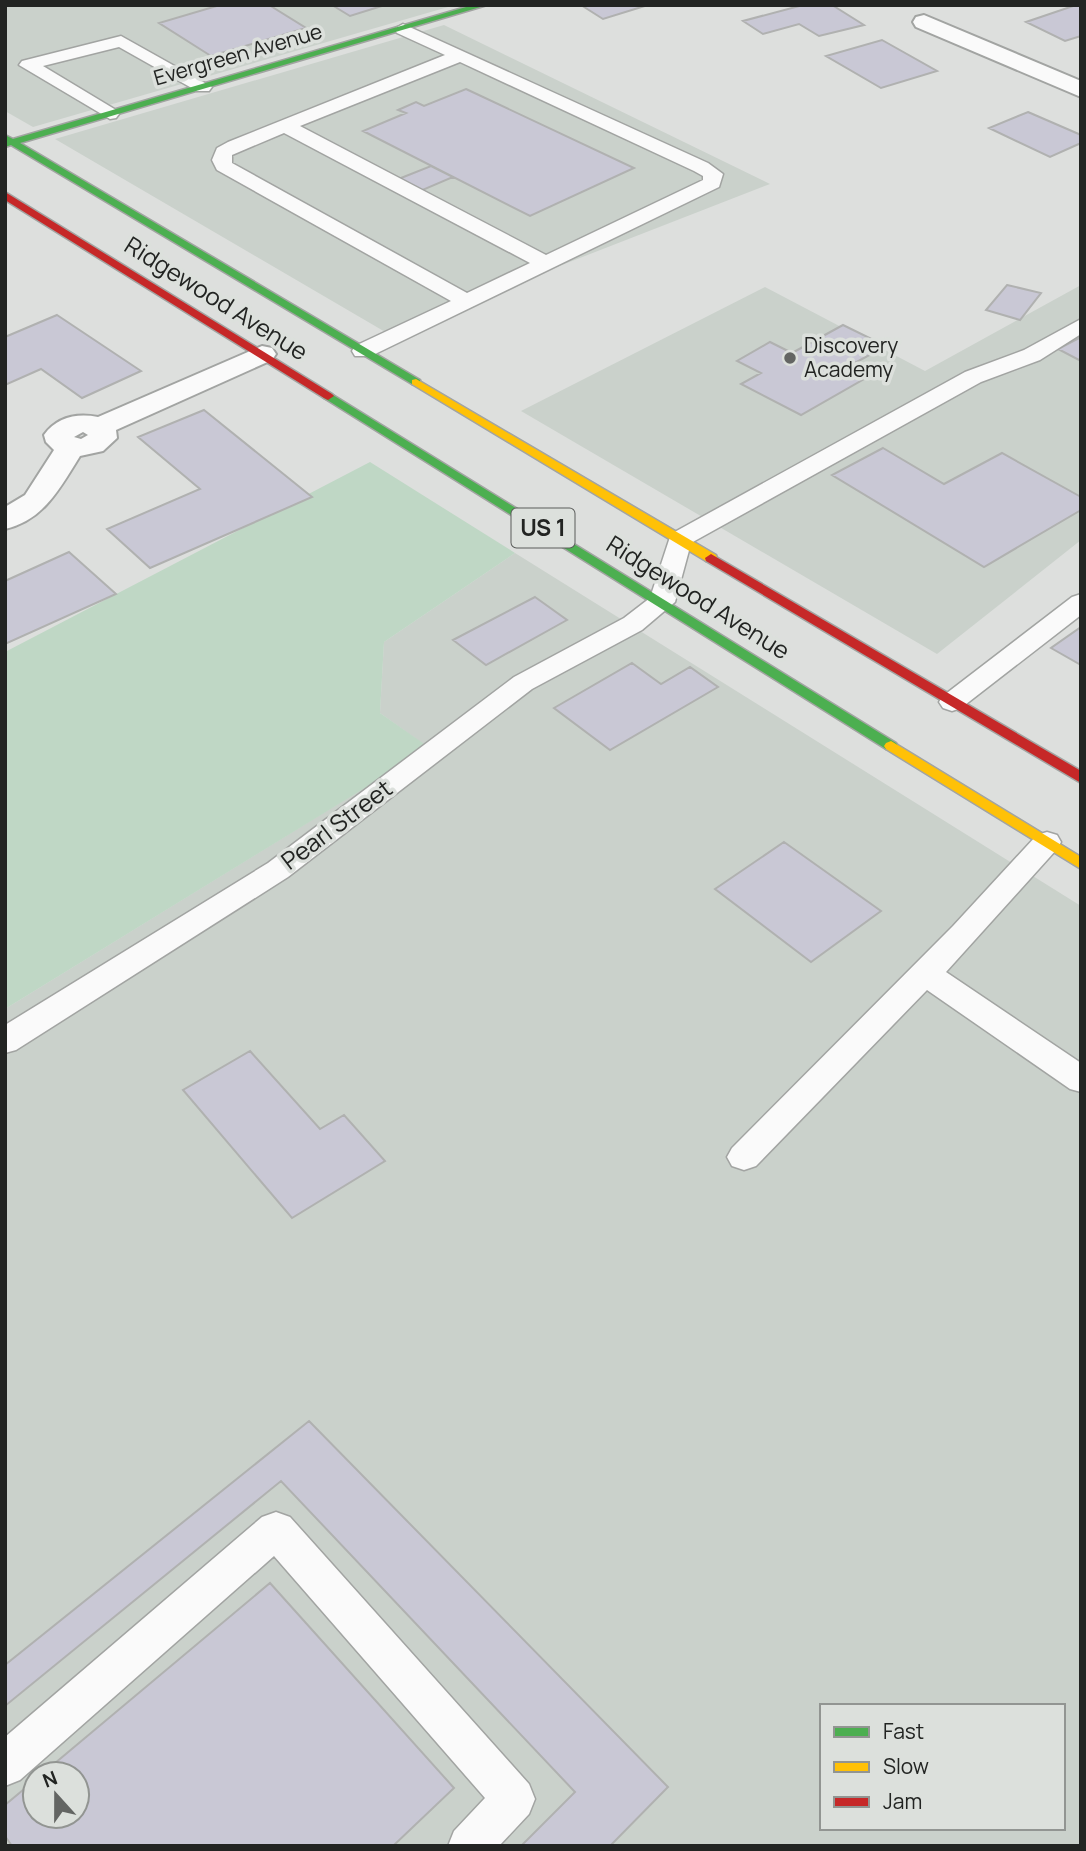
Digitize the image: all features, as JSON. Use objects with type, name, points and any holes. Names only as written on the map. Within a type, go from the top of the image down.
[{"type":"main road","name":"Evergreen Avenue","points":[[8,142],[483,5]]},
{"type":"main road","name":"Ridgewood Avenue","points":[[8,142],[1081,778]]},
{"type":"main road","name":"Ridgewood Avenue","points":[[5,195],[1081,864]]},
{"type":"street","points":[[924,22],[1081,90]]},
{"type":"street","points":[[5,520],[36,502],[71,447],[59,438],[68,427],[88,424],[99,427],[262,354]]},
{"type":"lane","points":[[363,351],[712,183],[713,174],[403,29]]},
{"type":"lane","points":[[110,114],[28,65],[121,41],[203,87]]},
{"type":"lane","points":[[461,55],[224,152],[221,160],[224,166],[467,301]]},
{"type":"lane","points":[[285,126],[546,264]]},
{"type":"lane","points":[[359,165],[411,170]]},
{"type":"lane","points":[[431,181],[451,193],[453,215]]},
{"type":"lane","points":[[662,602],[680,539],[974,377],[1032,355],[1081,325]]},
{"type":"lane","name":"Pearl Street","points":[[5,1041],[278,870],[523,683],[629,627],[662,602]]},
{"type":"lane","points":[[952,702],[1081,602]]},
{"type":"lane","points":[[744,1157],[925,973],[1046,842]]},
{"type":"lane","points":[[925,973],[1081,1080]]},
{"type":"lane","points":[[5,1765],[276,1530],[514,1798],[469,1846]]},
{"type":"shaded area","points":[[5,5],[455,5],[33,127],[5,111]]},
{"type":"shaded area","points":[[444,25],[770,184],[387,333],[55,139]]},
{"type":"shaded area","points":[[1081,285],[1081,540],[937,654],[521,411],[765,287],[925,371]]},
{"type":"shaded area","points":[[515,553],[1081,906],[1081,1846],[5,1846],[5,1009],[429,748],[380,713],[384,642]]},
{"type":"green space","points":[[370,462],[515,553],[384,642],[380,713],[430,748],[5,1009],[5,652]]},
{"type":"building","points":[[220,5],[269,5],[306,28],[211,56],[159,23]]},
{"type":"building","points":[[332,5],[385,5],[350,16]]},
{"type":"building","points":[[581,5],[648,5],[603,19]]},
{"type":"building","points":[[803,5],[832,5],[864,25],[819,36],[799,24],[763,34],[743,21]]},
{"type":"building","points":[[1081,5],[1081,36],[1065,41],[1026,22]]},
{"type":"building","points":[[882,40],[937,71],[881,88],[826,56]]},
{"type":"building","points":[[466,89],[634,168],[530,216],[363,131],[406,113],[398,110],[416,102],[424,106]]},
{"type":"building","points":[[1028,112],[1081,135],[1081,143],[1050,157],[989,128]]},
{"type":"building","points":[[431,166],[453,177],[418,192],[396,180]]},
{"type":"building","points":[[1007,285],[1041,293],[1020,320],[986,310]]},
{"type":"building","points":[[57,315],[141,371],[82,398],[41,369],[5,385],[5,337]]},
{"type":"building","points":[[843,325],[886,346],[851,365],[871,375],[801,415],[741,384],[761,373],[737,361],[770,342],[792,353]]},
{"type":"building","points":[[1081,337],[1081,361],[1058,349]]},
{"type":"building","points":[[204,410],[312,497],[150,568],[107,529],[200,489],[138,437]]},
{"type":"building","points":[[883,448],[944,484],[1002,453],[1081,497],[1081,510],[984,567],[832,475]]},
{"type":"building","points":[[69,552],[116,594],[5,644],[5,581]]},
{"type":"building","points":[[535,597],[567,620],[486,665],[453,640]]},
{"type":"building","points":[[1081,627],[1081,665],[1051,648]]},
{"type":"building","points":[[632,663],[661,684],[690,667],[718,687],[610,750],[554,708]]},
{"type":"building","points":[[784,842],[881,911],[811,962],[715,889]]},
{"type":"building","points":[[250,1051],[320,1129],[344,1115],[385,1161],[292,1218],[183,1090]]},
{"type":"building","points":[[309,1421],[668,1787],[610,1846],[521,1846],[575,1792],[281,1481],[5,1706],[5,1665]]},
{"type":"building","points":[[270,1583],[454,1788],[393,1846],[12,1846],[5,1836],[5,1805],[21,1792],[21,1830],[91,1830],[91,1760],[59,1760]]},
{"type":"traffic: fast","points":[[5,144],[483,5]]},
{"type":"traffic: fast","points":[[5,138],[416,382]]},
{"type":"traffic: fast","points":[[328,396],[891,746]]},
{"type":"traffic: slow","points":[[416,382],[711,558]]},
{"type":"traffic: slow","points":[[891,746],[1081,864]]},
{"type":"traffic: jam","points":[[5,195],[328,396]]},
{"type":"traffic: jam","points":[[711,558],[1081,778]]},
{"type":"place","name":"Discovery Academy","points":[[790,358]]}]
